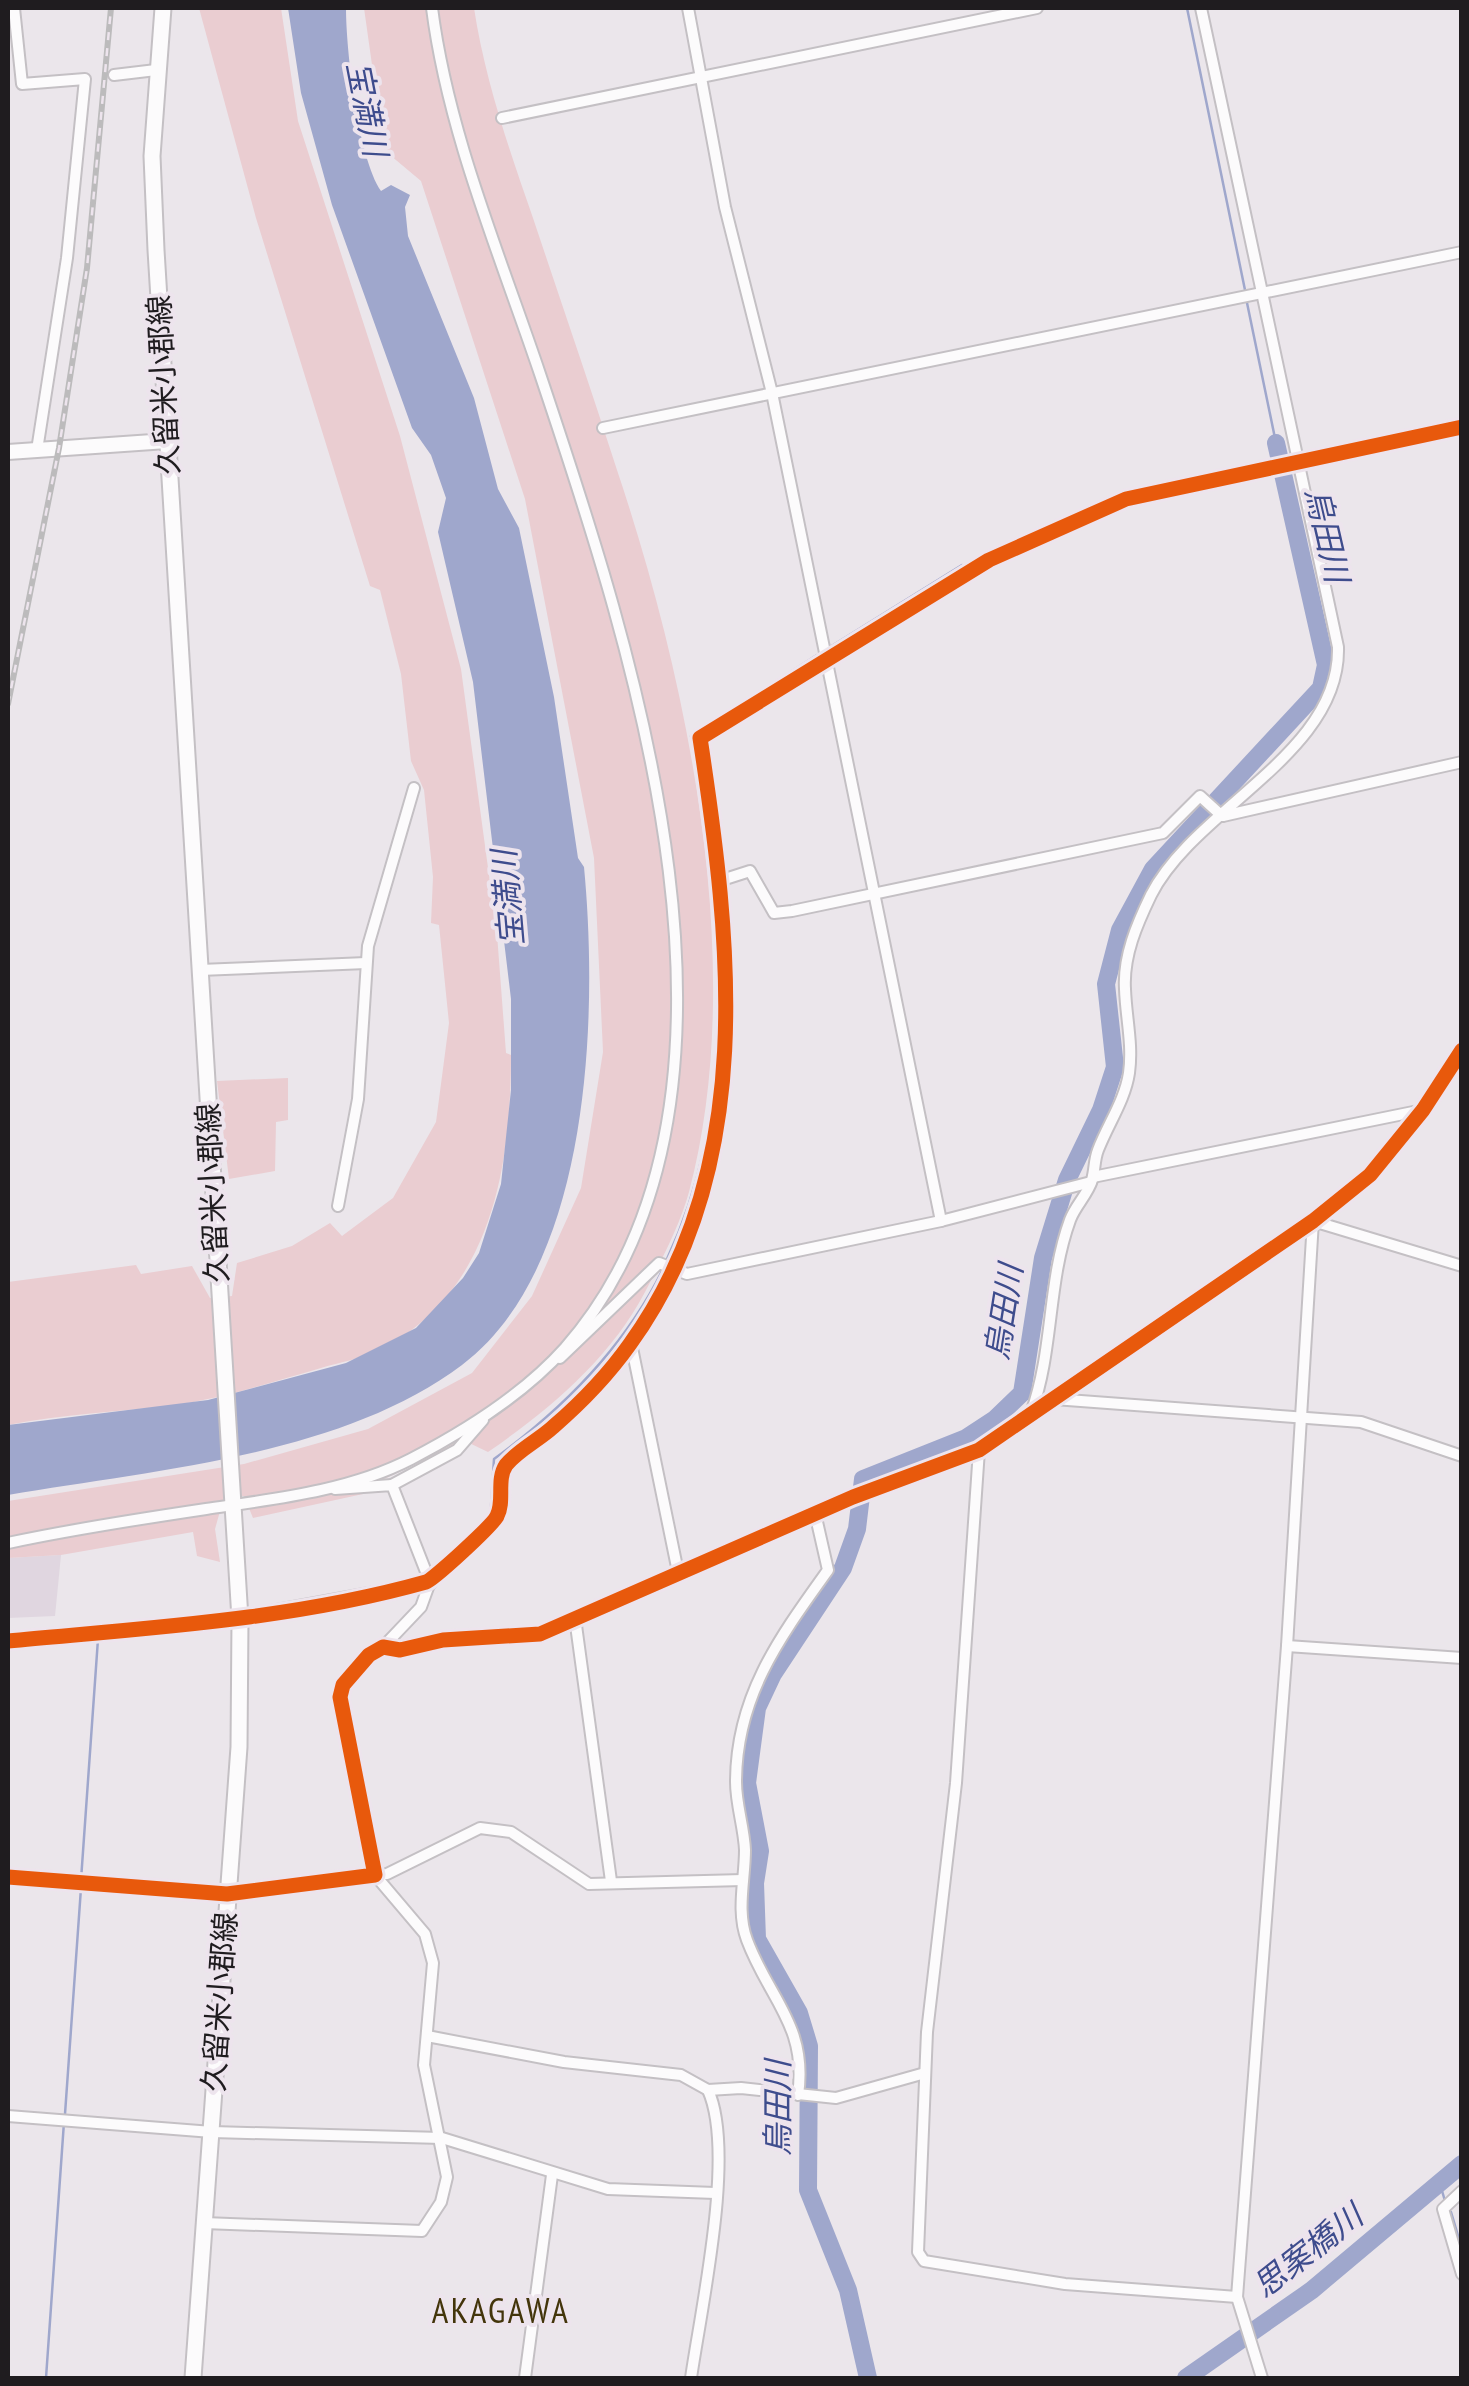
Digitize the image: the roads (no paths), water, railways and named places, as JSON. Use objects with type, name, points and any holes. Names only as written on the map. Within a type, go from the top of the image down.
[{"type":"main road","name":"久留米小郡線","points":[[164,8],[152,156],[240,1620],[239,1747],[193,2378]]},
{"type":"street","points":[[14,8],[22,84],[85,79],[67,258],[36,450]]},
{"type":"street","points":[[432,8],[458,125],[616,613],[644,723],[668,848],[674,1009],[671,1091],[662,1149],[646,1204],[612,1281],[582,1326],[547,1366]]},
{"type":"street","points":[[688,8],[724,206],[772,393],[942,1222]]},
{"type":"street","points":[[502,118],[1037,8]]},
{"type":"street","points":[[1031,1414],[1045,1367],[1058,1264],[1071,1217],[1092,1180],[1095,1157],[1128,1074],[1131,1045],[1124,976],[1134,932],[1160,882],[1220,814],[1315,720],[1334,688],[1338,646],[1293,460],[1201,8]]},
{"type":"street","points":[[114,75],[156,70]]},
{"type":"street","points":[[602,428],[1462,252]]},
{"type":"street","points":[[204,2223],[422,2231],[446,2188],[442,2138],[426,2086],[433,1979],[426,1934],[375,1875],[340,1697],[343,1684],[369,1655],[383,1647],[425,1598],[430,1582],[495,1521],[504,1467],[584,1398],[632,1343],[674,1272],[704,1194],[723,1092],[726,984],[722,880],[700,738],[989,560],[1126,498],[1462,427]]},
{"type":"street","points":[[8,452],[167,441]]},
{"type":"street","points":[[1220,814],[1462,762]]},
{"type":"street","points":[[338,1206],[358,1099],[366,963],[414,788]]},
{"type":"street","points":[[722,880],[750,871],[774,912],[1162,833],[1200,796],[1220,814]]},
{"type":"street","points":[[200,970],[366,963]]},
{"type":"street","points":[[383,1647],[400,1650],[464,1638],[522,1639],[853,1497],[979,1450],[1313,1220],[1380,1164],[1455,1072],[1462,1050]]},
{"type":"street","points":[[324,1488],[408,1461],[486,1415],[572,1351],[659,1263],[687,1274],[942,1222],[1054,1194],[1092,1180],[1423,1110]]},
{"type":"street","points":[[1313,1220],[1462,1266]]},
{"type":"street","points":[[1262,2378],[1240,2320],[1237,2297],[1287,1646],[1313,1220]]},
{"type":"street","points":[[632,1343],[678,1572]]},
{"type":"street","points":[[1054,1398],[1362,1422],[1462,1456]]},
{"type":"street","points":[[8,1543],[85,1526],[324,1488],[392,1485],[457,1450],[486,1415]]},
{"type":"street","points":[[979,1450],[956,1783],[932,1972],[918,2252],[924,2261],[1065,2284],[1237,2297]]},
{"type":"street","points":[[392,1485],[430,1582]]},
{"type":"street","points":[[801,2095],[802,2067],[790,2018],[744,1934],[745,1846],[736,1784],[740,1734],[749,1694],[772,1648],[828,1570],[815,1513]]},
{"type":"street","points":[[254,1614],[430,1582]]},
{"type":"street","points":[[8,1641],[226,1618]]},
{"type":"street","points":[[575,1618],[611,1882]]},
{"type":"street","points":[[1287,1646],[1462,1658]]},
{"type":"street","points":[[8,1878],[227,1894],[387,1874],[480,1828],[511,1832],[589,1884],[743,1880]]},
{"type":"street","points":[[427,2036],[564,2062],[681,2076],[708,2090],[741,2088],[849,2097],[925,2074]]},
{"type":"street","points":[[691,2378],[715,2193],[718,2142],[708,2090]]},
{"type":"street","points":[[8,2116],[212,2132],[442,2138],[608,2189],[715,2193]]},
{"type":"street","points":[[525,2378],[552,2174]]},
{"type":"street","points":[[1462,2191],[1443,2209],[1462,2274]]},
{"type":"water","name":"宝満川","points":[[288,8],[346,8],[351,75],[366,154],[381,191],[391,185],[410,195],[405,207],[408,236],[474,398],[498,489],[519,528],[554,697],[578,858],[584,867],[589,993],[577,1134],[561,1203],[538,1266],[505,1321],[462,1365],[414,1396],[303,1440],[244,1455],[8,1495],[8,1425],[208,1400],[346,1363],[416,1328],[463,1278],[479,1253],[501,1184],[511,1090],[511,999],[473,682],[438,532],[446,498],[431,455],[412,428],[332,205],[301,93]]},
{"type":"waterway","points":[[1187,8],[1245,290]]},
{"type":"waterway","points":[[1246,298],[1276,443]]},
{"type":"waterway","name":"烏田川","points":[[868,2378],[848,2290],[808,2190],[809,2046],[799,2013],[757,1939],[755,1883],[760,1851],[747,1783],[757,1708],[773,1674],[843,1568],[857,1529],[863,1479],[966,1438],[995,1419],[1022,1393],[1043,1258],[1067,1180],[1101,1110],[1115,1067],[1106,984],[1120,930],[1153,869],[1321,688],[1326,665],[1276,443]]},
{"type":"waterway","points":[[830,647],[962,565]]},
{"type":"waterway","points":[[667,1259],[691,1197],[707,1133],[716,1068],[717,934],[691,736],[817,655]]},
{"type":"waterway","points":[[490,1521],[494,1459],[545,1419],[591,1374],[631,1323],[664,1267]]},
{"type":"waterway","points":[[434,1588],[474,1548]]},
{"type":"waterway","points":[[260,1618],[421,1592]]},
{"type":"waterway","points":[[81,1880],[98,1639],[210,1628]]},
{"type":"waterway","points":[[8,1646],[96,1640]]},
{"type":"waterway","points":[[65,2114],[81,1888]]},
{"type":"waterway","points":[[46,2378],[64,2122]]},
{"type":"waterway","name":"思案橋川","points":[[1186,2378],[1312,2290],[1462,2164]]},
{"type":"waterway","points":[[1440,2184],[1445,2201]]},
{"type":"waterway","points":[[1451,2212],[1462,2249]]},
{"type":"railway","points":[[8,704],[59,448],[87,268],[111,8]]},
{"type":"district","name":"AKAGAWA","points":[[501,2311]]}]
